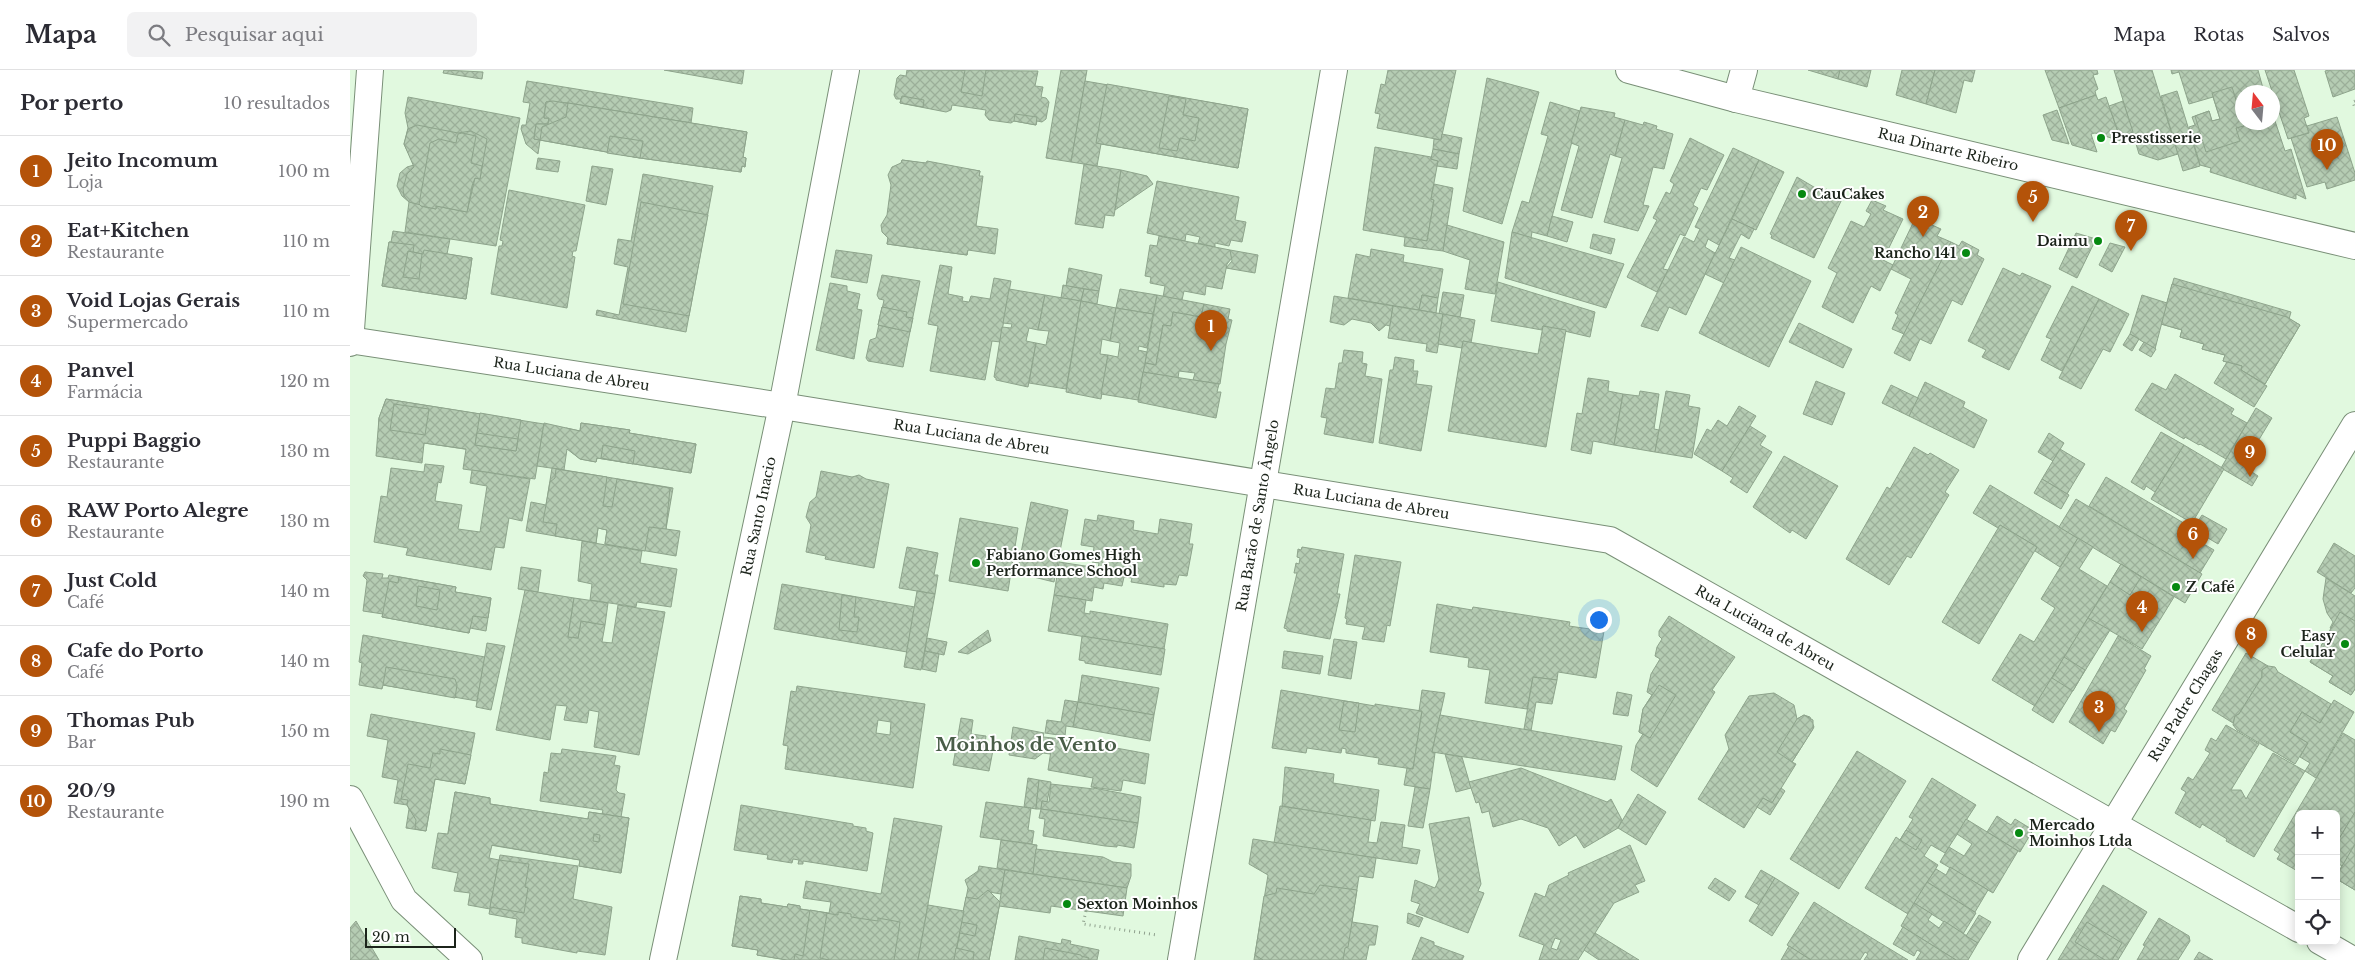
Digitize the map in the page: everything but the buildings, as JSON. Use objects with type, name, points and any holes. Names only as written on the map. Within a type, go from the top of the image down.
[{"type":"street","points":[[350,341],[370,70]]},
{"type":"street","name":"Rua Santo Inacio","points":[[663,960],[782,406],[846,70]]},
{"type":"street","name":"Rua Barão de Santo Ângelo","points":[[1183,950],[1334,70]]},
{"type":"street","name":"Rua Dinarte Ribeiro","points":[[1629,70],[1736,99],[2355,246]]},
{"type":"street","points":[[1736,99],[1744,70]]},
{"type":"street","name":"Rua Luciana de Abreu","points":[[350,341],[782,406],[1610,540],[2295,927]]},
{"type":"street","name":"Rua Padre Chagas","points":[[2031,960],[2355,425]]},
{"type":"street","points":[[350,799],[404,900],[469,960]]},
{"type":"street","points":[[2327,945],[2353,960]]},
{"type":"path","points":[[2355,101],[2353,102],[2355,108]]},
{"type":"path","points":[[1086,911],[1084,924],[1183,950]]},
{"type":"place","name":"Presstisserie","points":[[2101,138]]},
{"type":"place","name":"20/9","points":[[2327,170]]},
{"type":"place","name":"CauCakes","points":[[1802,194]]},
{"type":"place","name":"Puppi Baggio","points":[[2033,222]]},
{"type":"place","name":"Eat+Kitchen","points":[[1923,237]]},
{"type":"place","name":"Daimu","points":[[2098,241]]},
{"type":"place","name":"Just Cold","points":[[2131,251]]},
{"type":"place","name":"Rancho 141","points":[[1966,253]]},
{"type":"place","name":"Jeito Incomum","points":[[1211,351]]},
{"type":"place","name":"Thomas Pub","points":[[2250,477]]},
{"type":"place","name":"RAW Porto Alegre","points":[[2193,559]]},
{"type":"place","name":"Fabiano Gomes High Performance School","points":[[976,563]]},
{"type":"place","name":"Z Café","points":[[2176,587]]},
{"type":"place","name":"Panvel","points":[[2142,632]]},
{"type":"place","name":"Easy Celular","points":[[2345,644]]},
{"type":"place","name":"Cafe do Porto","points":[[2251,659]]},
{"type":"place","name":"Void Lojas Gerais","points":[[2099,732]]},
{"type":"place","name":"Mercado Moinhos Ltda","points":[[2019,833]]},
{"type":"place","name":"Sexton Moinhos","points":[[1067,904]]},
{"type":"district","name":"Moinhos de Vento","points":[[1026,744]]}]
